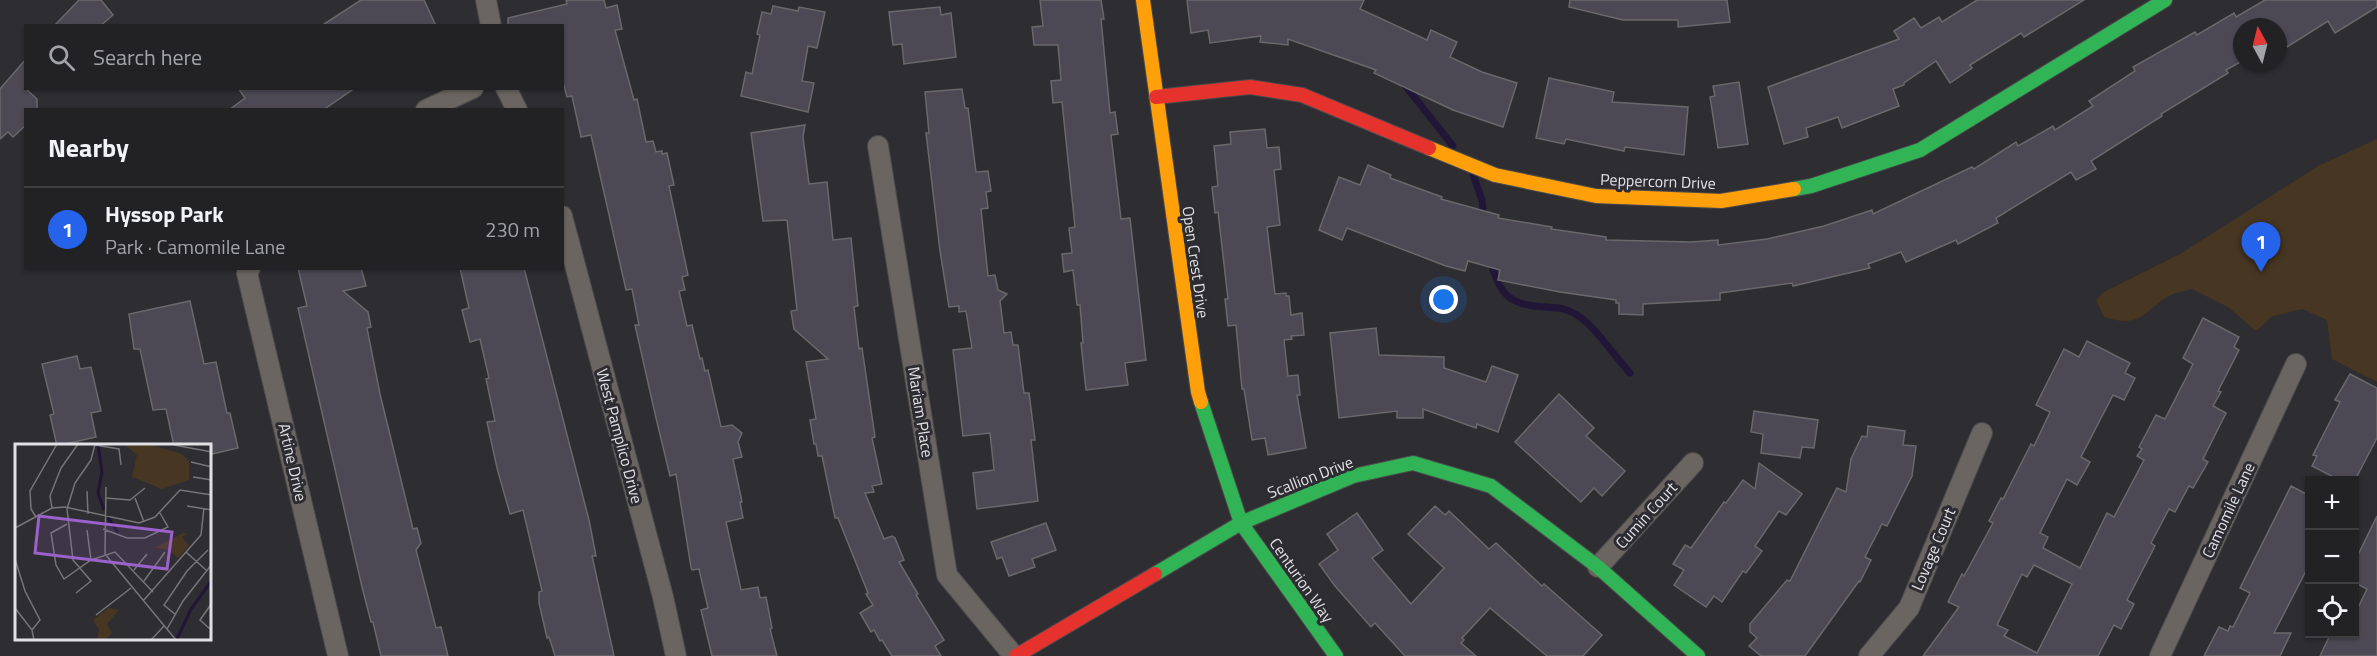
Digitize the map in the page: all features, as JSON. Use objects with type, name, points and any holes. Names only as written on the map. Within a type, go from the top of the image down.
[{"type":"street","points":[[486,0],[491,24]]},
{"type":"street","name":"Open Crest Drive","points":[[1143,0],[1198,392],[1242,523]]},
{"type":"street","name":"Peppercorn Drive","points":[[1156,97],[1250,87],[1302,95],[1495,175],[1596,196],[1721,201],[1811,186],[1920,150],[2165,0]]},
{"type":"street","points":[[430,108],[469,90]]},
{"type":"street","points":[[507,90],[516,108]]},
{"type":"street","name":"Mariam Place","points":[[878,146],[947,575],[1015,656]]},
{"type":"street","name":"West Pamplico Drive","points":[[564,224],[663,597],[676,656]]},
{"type":"street","name":"Artine Drive","points":[[249,270],[247,273],[291,450],[338,656]]},
{"type":"street","name":"Camomile Lane","points":[[2160,656],[2296,364]]},
{"type":"street","name":"Lovage Court","points":[[1869,656],[1909,608],[1982,433]]},
{"type":"street","name":"Scallion Drive","points":[[1015,656],[1242,523],[1353,476],[1413,463],[1491,486],[1598,567],[1698,656]]},
{"type":"street","name":"Cumin Court","points":[[1598,567],[1693,463]]},
{"type":"street","name":"Centurion Way","points":[[1242,523],[1336,656]]},
{"type":"shaded area","points":[[2377,139],[2377,382],[2332,359],[2327,320],[2302,309],[2273,316],[2256,331],[2228,307],[2192,289],[2173,294],[2136,319],[2128,321],[2104,317],[2096,300],[2104,292],[2180,254],[2318,166]]},
{"type":"building","points":[[79,0],[101,0],[113,15],[102,24],[56,24]]},
{"type":"building","points":[[361,0],[424,0],[435,24],[324,24]]},
{"type":"building","points":[[566,0],[604,0],[606,8],[617,5],[622,29],[615,30],[634,100],[637,99],[646,142],[653,141],[656,152],[667,153],[674,185],[669,186],[688,275],[682,277],[685,290],[679,291],[687,326],[692,325],[700,359],[702,358],[705,371],[708,370],[721,427],[732,425],[742,433],[738,442],[742,457],[733,459],[743,518],[726,522],[741,590],[758,587],[760,598],[766,597],[772,628],[770,629],[777,656],[712,656],[701,610],[708,608],[699,569],[692,570],[691,567],[676,474],[670,476],[656,418],[635,325],[639,325],[632,289],[626,290],[591,135],[581,137],[572,96],[567,97],[564,86],[564,24],[508,24],[508,18],[567,4]]},
{"type":"building","points":[[1040,0],[1101,0],[1110,113],[1115,112],[1118,134],[1111,135],[1121,219],[1130,218],[1146,360],[1125,363],[1128,385],[1086,390],[1080,305],[1077,305],[1073,270],[1064,272],[1062,254],[1072,253],[1069,228],[1075,227],[1062,102],[1053,103],[1051,81],[1061,80],[1058,45],[1034,45],[1032,27],[1043,26]]},
{"type":"building","points":[[1187,0],[1364,0],[1360,9],[1427,40],[1431,30],[1457,42],[1450,57],[1482,72],[1517,83],[1503,127],[1453,110],[1374,73],[1376,70],[1288,39],[1288,45],[1260,42],[1261,36],[1210,43],[1208,30],[1191,33]]},
{"type":"building","points":[[1570,0],[1727,0],[1730,22],[1678,27],[1678,20],[1623,20],[1569,7]]},
{"type":"building","points":[[1977,0],[2084,0],[2024,37],[2021,33],[1970,65],[1972,68],[1950,83],[1936,61],[1904,85],[1893,89],[1899,106],[1842,128],[1838,117],[1806,128],[1808,137],[1784,144],[1768,87],[1899,39],[1894,31],[1914,18],[1921,28],[1939,17],[1942,22]]},
{"type":"building","points":[[2265,0],[2377,0],[2377,7],[2335,33],[2328,21],[2287,47],[2287,18],[2233,18],[2233,66],[2226,70],[2228,73],[2091,161],[2096,169],[2076,180],[2071,172],[1996,218],[1998,223],[1958,244],[1956,240],[1906,262],[1901,252],[1868,264],[1870,268],[1793,286],[1792,283],[1720,293],[1720,300],[1643,304],[1643,315],[1619,314],[1619,303],[1616,303],[1616,300],[1498,280],[1500,270],[1468,261],[1465,271],[1446,266],[1347,228],[1342,240],[1319,230],[1339,177],[1360,185],[1368,165],[1391,175],[1390,178],[1442,197],[1441,199],[1499,215],[1498,218],[1606,237],[1606,240],[1691,242],[1718,240],[1718,245],[1767,239],[1824,226],[1872,210],[1873,214],[1972,167],[1974,169],[2016,142],[2018,146],[2053,126],[2055,130],[2093,106],[2089,101],[2135,71],[2133,67],[2195,32],[2197,35],[2234,13],[2236,17]]},
{"type":"building","points":[[773,6],[798,11],[799,7],[825,12],[817,48],[808,46],[802,81],[814,83],[808,112],[741,96],[746,72],[752,74],[762,12],[771,14]]},
{"type":"building","points":[[940,7],[941,15],[951,13],[956,57],[904,64],[902,44],[893,45],[889,12]]},
{"type":"building","points":[[24,61],[24,90],[37,99],[37,108],[24,108],[24,127],[13,137],[8,132],[0,139],[0,89]]},
{"type":"building","points":[[1549,78],[1614,92],[1612,102],[1688,107],[1684,155],[1625,147],[1624,151],[1566,139],[1564,144],[1536,138]]},
{"type":"building","points":[[1739,82],[1748,144],[1718,148],[1710,97],[1715,96],[1713,86]]},
{"type":"building","points":[[962,89],[965,108],[968,108],[976,172],[988,171],[991,191],[986,192],[988,208],[981,209],[988,276],[995,275],[998,290],[1007,294],[1000,301],[1004,333],[1011,332],[1013,345],[1018,345],[1024,393],[1029,393],[1035,440],[1031,440],[1038,501],[977,509],[973,473],[994,470],[990,433],[963,436],[953,350],[972,348],[966,311],[959,312],[959,306],[949,307],[926,133],[929,133],[925,92]]},
{"type":"building","points":[[239,90],[352,90],[326,108],[232,108],[245,98]]},
{"type":"building","points":[[805,125],[803,137],[809,184],[827,182],[833,240],[851,238],[858,306],[854,307],[859,349],[862,348],[875,437],[872,438],[882,484],[872,486],[874,492],[865,493],[884,539],[892,536],[895,538],[904,560],[899,562],[944,640],[935,646],[941,656],[892,656],[874,630],[871,632],[860,613],[873,605],[866,594],[868,593],[838,518],[835,518],[822,456],[818,456],[816,444],[814,444],[810,420],[816,419],[806,362],[828,359],[794,329],[791,311],[797,310],[787,220],[763,221],[751,133]]},
{"type":"building","points":[[1265,129],[1267,148],[1279,147],[1281,169],[1274,170],[1280,225],[1267,227],[1275,294],[1286,293],[1286,296],[1289,296],[1291,315],[1302,313],[1304,335],[1291,336],[1292,339],[1284,340],[1288,376],[1298,375],[1300,395],[1297,395],[1306,448],[1268,455],[1265,438],[1252,440],[1244,389],[1242,389],[1236,325],[1228,326],[1225,299],[1228,299],[1218,212],[1215,213],[1212,187],[1218,186],[1214,146],[1231,144],[1230,132]]},
{"type":"building","points":[[298,270],[362,270],[366,286],[343,291],[368,312],[371,327],[367,328],[380,394],[413,529],[417,528],[421,543],[416,550],[436,628],[441,627],[448,656],[381,656],[362,587],[298,308],[307,306]]},
{"type":"building","points":[[460,270],[525,270],[589,520],[596,556],[592,556],[614,656],[555,656],[549,637],[547,638],[539,603],[539,592],[542,591],[523,510],[510,514],[497,468],[487,422],[495,421],[486,379],[489,378],[480,339],[470,342],[462,310],[469,308]]},
{"type":"building","points":[[190,301],[204,364],[216,362],[227,413],[230,413],[238,448],[212,454],[212,444],[174,444],[166,409],[153,410],[140,349],[134,349],[129,314]]},
{"type":"building","points":[[2203,318],[2239,337],[2234,347],[2239,350],[2213,406],[2226,413],[2203,459],[2208,462],[2193,488],[2189,486],[2175,512],[2169,509],[2151,543],[2155,546],[2127,600],[2134,604],[2121,629],[2114,625],[2098,656],[1923,656],[1959,607],[1948,602],[1993,523],[1989,521],[2001,498],[2003,499],[2031,444],[2034,446],[2050,412],[2036,405],[2064,349],[2079,357],[2087,341],[2130,363],[2125,373],[2135,378],[2124,400],[2113,395],[2081,457],[2090,462],[2077,485],[2067,479],[2040,533],[2048,537],[2043,548],[2080,568],[2107,513],[2114,517],[2144,460],[2137,456],[2142,449],[2139,447],[2156,415],[2165,419],[2193,364],[2183,358]],"holes":[[[2034,565],[2072,584],[2037,653],[2004,636],[2008,630],[1997,625],[2022,574],[2027,577]]]},
{"type":"building","points":[[1376,328],[1379,355],[1444,357],[1444,368],[1486,382],[1492,366],[1518,375],[1498,432],[1477,424],[1476,428],[1423,409],[1423,418],[1397,418],[1397,411],[1339,418],[1330,333]]},
{"type":"building","points":[[77,356],[80,369],[91,367],[101,411],[91,413],[96,437],[57,444],[50,415],[54,414],[42,364]]},
{"type":"building","points":[[2350,374],[2377,388],[2377,438],[2357,476],[2331,476],[2312,466],[2317,456],[2313,455],[2340,402],[2335,400]]},
{"type":"building","points":[[1559,394],[1594,428],[1586,436],[1625,471],[1602,496],[1594,488],[1581,502],[1515,442]]},
{"type":"building","points":[[1754,411],[1818,420],[1814,448],[1802,447],[1800,458],[1761,453],[1763,434],[1751,432]]},
{"type":"building","points":[[1868,426],[1905,431],[1903,445],[1916,446],[1912,476],[1887,526],[1882,524],[1865,557],[1871,560],[1860,582],[1805,656],[1761,656],[1749,646],[1757,638],[1750,632],[1750,624],[1787,580],[1790,581],[1837,488],[1846,492],[1851,459],[1862,436],[1867,437]]},
{"type":"building","points":[[1759,463],[1802,494],[1786,515],[1779,511],[1755,546],[1762,551],[1746,573],[1743,571],[1722,602],[1714,596],[1706,607],[1674,585],[1684,570],[1673,564],[1685,545],[1691,548],[1743,480],[1755,489]]},
{"type":"building","points":[[2291,486],[2305,493],[2305,573],[2274,633],[2291,633],[2280,656],[2204,656],[2219,627],[2228,631],[2230,626],[2233,627],[2250,593],[2240,588]]},
{"type":"building","points":[[1435,506],[1445,515],[1449,511],[1489,549],[1496,543],[1542,586],[1544,584],[1602,635],[1583,656],[1547,656],[1490,608],[1462,638],[1464,640],[1461,643],[1476,656],[1405,656],[1375,623],[1371,627],[1319,564],[1338,550],[1327,534],[1357,513],[1383,550],[1372,558],[1411,604],[1444,568],[1408,534]]},
{"type":"building","points":[[2377,516],[2377,656],[2320,656],[2329,638],[2359,638],[2359,606],[2367,589],[2359,585],[2359,553]]},
{"type":"building","points":[[1046,523],[1056,550],[1032,559],[1035,567],[1009,576],[1002,557],[997,559],[991,542]]},
{"type":"waterway","points":[[1404,84],[1453,146]]},
{"type":"waterway","points":[[1473,175],[1482,200],[1484,219]]},
{"type":"waterway","points":[[1490,259],[1497,282],[1508,296],[1523,304],[1562,309],[1577,315],[1598,334],[1630,373]]},
{"type":"traffic: fast","points":[[1794,189],[1811,186],[1920,150],[2165,0]]},
{"type":"traffic: fast","points":[[1201,402],[1241,523],[1336,656]]},
{"type":"traffic: fast","points":[[1155,574],[1241,523],[1353,476],[1413,463],[1491,486],[1598,567],[1698,656]]},
{"type":"traffic: slow","points":[[1143,0],[1201,402]]},
{"type":"traffic: slow","points":[[1429,148],[1495,175],[1596,196],[1721,201],[1794,189]]},
{"type":"traffic: jam","points":[[1156,97],[1250,87],[1302,95],[1429,148]]},
{"type":"traffic: jam","points":[[1016,656],[1155,574]]},
{"type":"place","name":"Hyssop Park","points":[[2261,272]]}]
